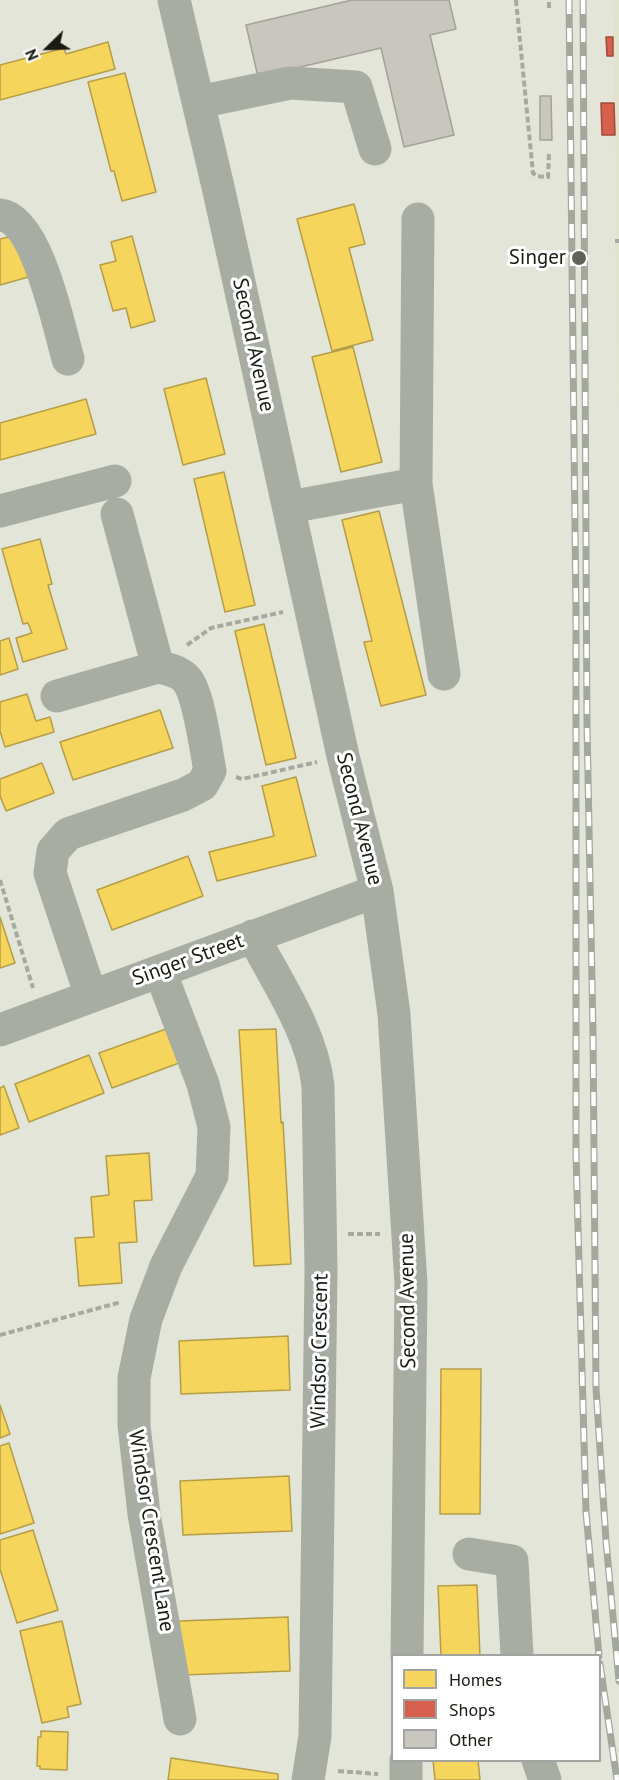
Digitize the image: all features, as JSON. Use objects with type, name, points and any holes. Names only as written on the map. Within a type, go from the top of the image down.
[{"type":"street","name":"Second Avenue","points":[[174,0],[343,756],[377,891],[394,1014],[411,1284],[407,1654]]},
{"type":"street","points":[[198,102],[290,83],[356,87],[375,149]]},
{"type":"street","points":[[0,214],[11,218],[23,229],[36,250],[68,359]]},
{"type":"street","points":[[418,219],[416,484],[444,674]]},
{"type":"street","points":[[0,511],[115,481]]},
{"type":"street","points":[[289,507],[416,484]]},
{"type":"street","points":[[117,514],[158,667]]},
{"type":"street","points":[[57,696],[158,667],[174,670],[187,680],[198,708],[210,771],[202,785],[183,795],[68,834],[53,851],[50,873],[92,996]]},
{"type":"street","name":"Singer Street","points":[[0,1030],[377,891]]},
{"type":"street","name":"Windsor Crescent","points":[[253,936],[309,1042],[316,1064],[318,1086],[320,1234],[315,1736],[308,1780]]},
{"type":"street","name":"Windsor Crescent Lane","points":[[160,971],[203,1084],[214,1127],[212,1176],[166,1266],[146,1319],[134,1378],[134,1425],[144,1514],[180,1719]]},
{"type":"street","points":[[469,1554],[512,1561],[517,1654]]},
{"type":"street","points":[[538,1762],[545,1780]]},
{"type":"path","points":[[516,0],[533,173],[536,176],[548,177],[549,154]]},
{"type":"path","points":[[549,0],[549,8]]},
{"type":"path","points":[[158,667],[211,628],[310,607]]},
{"type":"path","points":[[210,771],[242,779],[343,756]]},
{"type":"path","points":[[0,880],[41,1015]]},
{"type":"path","points":[[320,1234],[408,1234]]},
{"type":"path","points":[[0,1335],[156,1293]]},
{"type":"path","points":[[335,1780],[337,1771],[406,1772]]},
{"type":"shaded area","points":[[613,0],[619,0],[619,418],[615,241]]},
{"type":"building: Homes","points":[[108,42],[115,69],[0,100],[0,65],[64,48],[66,54]]},
{"type":"building: Homes","points":[[125,73],[156,192],[122,201],[114,171],[111,171],[88,82]]},
{"type":"building: Homes","points":[[354,204],[365,244],[349,248],[373,340],[332,351],[297,219]]},
{"type":"building: Homes","points":[[20,234],[32,276],[0,285],[0,239]]},
{"type":"building: Homes","points":[[132,236],[155,321],[131,328],[126,308],[113,311],[100,265],[116,261],[111,242]]},
{"type":"building: Homes","points":[[353,347],[382,462],[341,472],[312,357]]},
{"type":"building: Homes","points":[[206,378],[225,454],[183,465],[164,389]]},
{"type":"building: Homes","points":[[86,399],[96,434],[0,460],[0,423]]},
{"type":"building: Homes","points":[[224,472],[255,605],[225,612],[194,479]]},
{"type":"building: Homes","points":[[379,511],[426,695],[381,706],[364,642],[372,641],[342,520]]},
{"type":"building: Homes","points":[[40,539],[52,584],[48,585],[67,649],[23,662],[16,638],[32,633],[28,623],[23,624],[2,549]]},
{"type":"building: Homes","points":[[264,624],[296,758],[266,765],[235,631]]},
{"type":"building: Homes","points":[[9,638],[18,669],[0,675],[0,641]]},
{"type":"building: Homes","points":[[27,694],[36,721],[50,717],[54,732],[5,747],[0,731],[0,702]]},
{"type":"building: Homes","points":[[160,710],[173,748],[73,780],[60,742]]},
{"type":"building: Homes","points":[[42,763],[54,793],[6,811],[0,796],[0,779]]},
{"type":"building: Homes","points":[[296,777],[316,856],[217,881],[209,852],[274,836],[262,786]]},
{"type":"building: Homes","points":[[188,856],[203,896],[112,930],[97,890]]},
{"type":"building: Homes","points":[[0,917],[15,963],[0,968]]},
{"type":"building: Homes","points":[[166,1029],[179,1063],[112,1088],[99,1053]]},
{"type":"building: Homes","points":[[276,1029],[291,1264],[254,1266],[239,1030]]},
{"type":"building: Homes","points":[[89,1055],[104,1093],[29,1122],[15,1084]]},
{"type":"building: Homes","points":[[4,1086],[19,1128],[0,1135],[0,1088]]},
{"type":"building: Homes","points":[[149,1153],[152,1200],[134,1201],[137,1242],[119,1243],[122,1283],[79,1286],[75,1238],[94,1237],[91,1197],[109,1195],[106,1156]]},
{"type":"building: Homes","points":[[288,1336],[290,1390],[181,1394],[179,1341]]},
{"type":"building: Homes","points":[[441,1369],[481,1369],[480,1514],[440,1514]]},
{"type":"building: Homes","points":[[0,1405],[10,1434],[0,1438]]},
{"type":"building: Homes","points":[[9,1443],[34,1523],[0,1534],[0,1446]]},
{"type":"building: Homes","points":[[289,1476],[292,1531],[183,1535],[180,1481]]},
{"type":"building: Homes","points":[[33,1530],[58,1610],[17,1623],[0,1569],[0,1540]]},
{"type":"building: Homes","points":[[477,1585],[480,1654],[441,1654],[438,1586]]},
{"type":"building: Homes","points":[[288,1617],[290,1671],[182,1675],[179,1621]]},
{"type":"building: Homes","points":[[62,1621],[81,1704],[67,1707],[69,1717],[42,1723],[20,1631]]},
{"type":"building: Homes","points":[[41,1731],[68,1732],[67,1770],[40,1769],[40,1766],[37,1766],[38,1737],[41,1737]]},
{"type":"building: Homes","points":[[171,1758],[278,1774],[278,1780],[168,1780]]},
{"type":"building: Homes","points":[[433,1762],[478,1762],[480,1780],[435,1780]]},
{"type":"building: Shops","points":[[606,37],[613,37],[613,56],[607,56]]},
{"type":"building: Shops","points":[[601,103],[614,103],[615,135],[602,135]]},
{"type":"building: Other","points":[[352,0],[449,0],[456,29],[430,35],[454,135],[404,147],[381,48],[258,77],[246,25]]},
{"type":"building: Other","points":[[540,96],[551,96],[552,140],[540,140]]},
{"type":"railway","points":[[569,0],[576,613],[576,1155],[586,1512],[599,1654]]},
{"type":"railway","points":[[583,0],[587,724],[593,1033],[596,1388],[606,1541],[619,1681]]},
{"type":"railway","points":[[601,1671],[617,1780]]},
{"type":"place","name":"Singer","points":[[579,258]]}]
